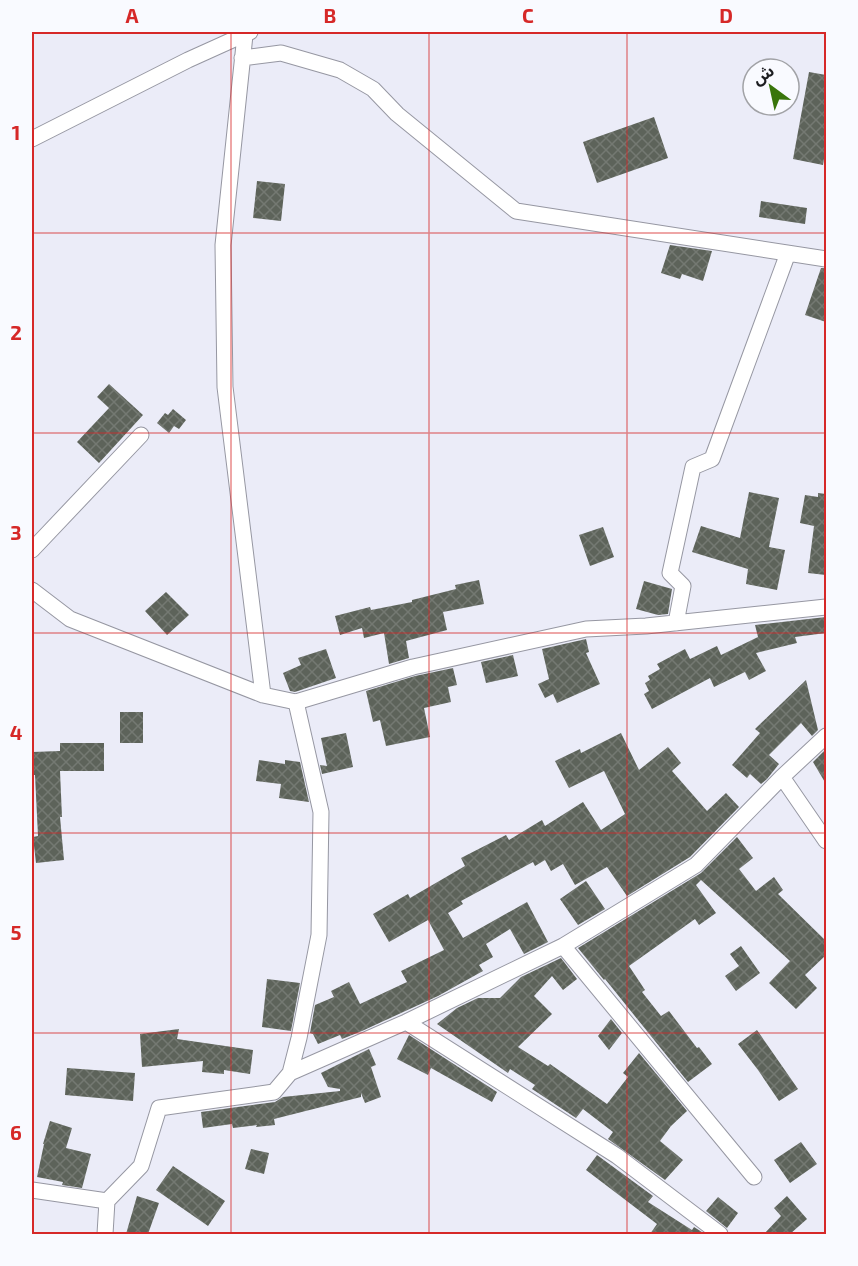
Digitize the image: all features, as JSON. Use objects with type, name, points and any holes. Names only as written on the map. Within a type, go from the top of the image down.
[{"type":"street","points":[[248,33],[242,58],[223,245],[225,387],[263,695]]},
{"type":"street","points":[[32,138],[188,60],[248,33]]},
{"type":"street","points":[[242,58],[281,53],[340,70],[373,89],[397,114],[516,212],[826,259]]},
{"type":"street","points":[[676,623],[683,586],[670,573],[693,467],[712,459],[788,253]]},
{"type":"street","points":[[32,550],[141,435]]},
{"type":"street","points":[[32,590],[70,619],[263,695],[296,702],[413,667],[586,629],[676,623],[826,607]]},
{"type":"street","points":[[105,1234],[107,1202],[141,1166],[159,1108],[274,1092],[290,1073],[320,935],[321,812],[296,702]]},
{"type":"street","points":[[290,1073],[406,1022],[563,946],[696,865],[782,777],[826,736]]},
{"type":"street","points":[[782,777],[826,841]]},
{"type":"street","points":[[563,946],[754,1177]]},
{"type":"street","points":[[406,1022],[617,1156],[720,1234]]},
{"type":"street","points":[[32,1190],[107,1202]]},
{"type":"building","points":[[809,72],[826,75],[826,147],[823,165],[793,159]]},
{"type":"building","points":[[654,117],[668,158],[597,183],[583,142]]},
{"type":"building","points":[[257,181],[285,184],[281,221],[253,218]]},
{"type":"building","points":[[761,201],[807,208],[805,224],[759,217]]},
{"type":"building","points":[[670,245],[712,251],[703,281],[682,274],[680,279],[661,273]]},
{"type":"building","points":[[821,268],[826,268],[826,322],[805,315]]},
{"type":"building","points":[[109,384],[143,415],[99,463],[77,442],[109,408],[97,397]]},
{"type":"building","points":[[173,409],[186,420],[179,429],[174,426],[169,433],[157,423],[165,413],[168,415]]},
{"type":"building","points":[[749,492],[779,498],[769,547],[785,550],[777,590],[746,584],[748,569],[692,552],[701,526],[740,538]]},
{"type":"building","points":[[818,493],[826,494],[826,575],[808,573],[814,526],[800,523],[805,495],[818,497]]},
{"type":"building","points":[[603,527],[614,557],[590,566],[579,535]]},
{"type":"building","points":[[479,580],[484,604],[443,612],[447,630],[406,641],[409,658],[389,664],[384,633],[364,638],[362,628],[340,635],[335,616],[370,607],[371,610],[412,602],[412,600],[456,589],[455,585]]},
{"type":"building","points":[[644,581],[672,589],[668,614],[658,615],[636,609]]},
{"type":"building","points":[[166,592],[189,615],[167,635],[145,611]]},
{"type":"building","points":[[826,617],[826,633],[795,637],[797,643],[756,653],[766,671],[749,680],[745,672],[714,687],[710,678],[652,709],[644,694],[649,691],[645,683],[650,680],[648,676],[660,669],[657,664],[685,649],[690,659],[717,646],[721,655],[758,637],[755,625]]},
{"type":"building","points":[[586,639],[589,652],[586,653],[600,684],[557,703],[553,694],[545,698],[538,684],[549,679],[542,649]]},
{"type":"building","points":[[326,649],[336,678],[295,692],[290,691],[283,673],[301,665],[298,658]]},
{"type":"building","points":[[513,655],[518,676],[486,683],[481,662]]},
{"type":"building","points":[[453,668],[457,685],[448,687],[451,702],[424,708],[430,737],[386,746],[380,720],[373,722],[366,691],[415,676]]},
{"type":"building","points":[[806,680],[818,730],[812,736],[801,723],[769,755],[779,764],[767,779],[761,784],[750,774],[747,778],[732,765],[760,733],[755,729]]},
{"type":"building","points":[[120,712],[143,712],[143,743],[120,743]]},
{"type":"building","points":[[346,733],[353,767],[322,774],[320,765],[327,766],[321,738]]},
{"type":"building","points":[[621,733],[639,770],[668,747],[681,763],[672,771],[707,811],[726,793],[739,807],[690,857],[627,896],[607,867],[575,885],[563,864],[551,871],[545,860],[535,866],[533,862],[461,901],[463,904],[448,913],[463,938],[527,902],[548,942],[524,954],[510,929],[486,944],[493,957],[479,965],[483,971],[438,996],[362,1031],[342,1039],[340,1035],[318,1044],[313,1034],[310,1033],[315,1005],[334,997],[331,991],[349,982],[360,1004],[407,982],[401,971],[444,950],[428,920],[389,942],[373,914],[408,894],[410,898],[465,866],[461,858],[506,835],[509,840],[542,820],[545,826],[583,802],[601,830],[625,814],[604,771],[569,788],[555,761],[580,749],[581,753]]},
{"type":"building","points":[[60,743],[104,743],[104,771],[60,771],[62,817],[60,817],[64,860],[36,863],[33,837],[38,836],[32,752],[60,751]]},
{"type":"building","points":[[826,749],[826,784],[813,762]]},
{"type":"building","points":[[259,760],[285,764],[285,760],[300,762],[309,802],[279,798],[281,784],[256,781]]},
{"type":"building","points":[[737,837],[753,858],[739,869],[756,891],[774,877],[783,890],[778,894],[826,941],[826,955],[805,975],[817,988],[796,1009],[769,983],[790,961],[701,880],[696,885],[716,913],[699,925],[695,919],[629,966],[645,990],[642,992],[661,1016],[669,1011],[712,1064],[688,1082],[578,948],[701,873]]},
{"type":"building","points":[[586,881],[605,909],[578,925],[560,899]]},
{"type":"building","points":[[741,946],[760,973],[736,991],[725,976],[739,966],[730,954]]},
{"type":"building","points":[[561,958],[577,979],[563,990],[552,976],[534,996],[552,1014],[518,1047],[548,1066],[550,1064],[607,1104],[628,1077],[623,1073],[639,1053],[687,1111],[671,1126],[660,1141],[683,1160],[665,1180],[608,1139],[613,1132],[583,1109],[576,1118],[532,1089],[535,1085],[510,1069],[508,1073],[437,1024],[457,1008],[478,998],[500,998],[521,977]]},
{"type":"building","points":[[267,979],[300,983],[291,1031],[262,1027]]},
{"type":"building","points":[[611,1019],[622,1033],[609,1050],[598,1036]]},
{"type":"building","points":[[179,1029],[177,1039],[253,1050],[250,1074],[224,1070],[224,1074],[202,1072],[203,1061],[142,1067],[140,1034]]},
{"type":"building","points":[[757,1030],[798,1089],[779,1101],[738,1044]]},
{"type":"building","points":[[409,1035],[497,1092],[492,1102],[431,1068],[428,1075],[397,1059]]},
{"type":"building","points":[[369,1049],[376,1065],[371,1067],[381,1097],[365,1103],[361,1093],[361,1097],[274,1119],[275,1125],[233,1128],[232,1124],[203,1128],[201,1112],[275,1102],[283,1097],[340,1091],[340,1089],[328,1087],[321,1073]]},
{"type":"building","points":[[67,1068],[135,1073],[133,1101],[65,1095]]},
{"type":"building","points":[[50,1121],[72,1128],[66,1148],[91,1154],[82,1188],[62,1185],[63,1182],[37,1177]]},
{"type":"building","points":[[801,1142],[817,1164],[790,1183],[774,1160]]},
{"type":"building","points":[[251,1149],[269,1153],[264,1174],[245,1169]]},
{"type":"building","points":[[597,1155],[653,1196],[648,1202],[692,1230],[694,1227],[705,1234],[650,1234],[657,1224],[586,1170]]},
{"type":"building","points":[[173,1166],[225,1201],[208,1226],[156,1190]]},
{"type":"building","points":[[137,1196],[159,1203],[148,1234],[126,1234]]},
{"type":"building","points":[[787,1196],[807,1219],[790,1234],[764,1234],[781,1216],[774,1208]]},
{"type":"building","points":[[718,1197],[738,1213],[727,1228],[706,1211]]}]
